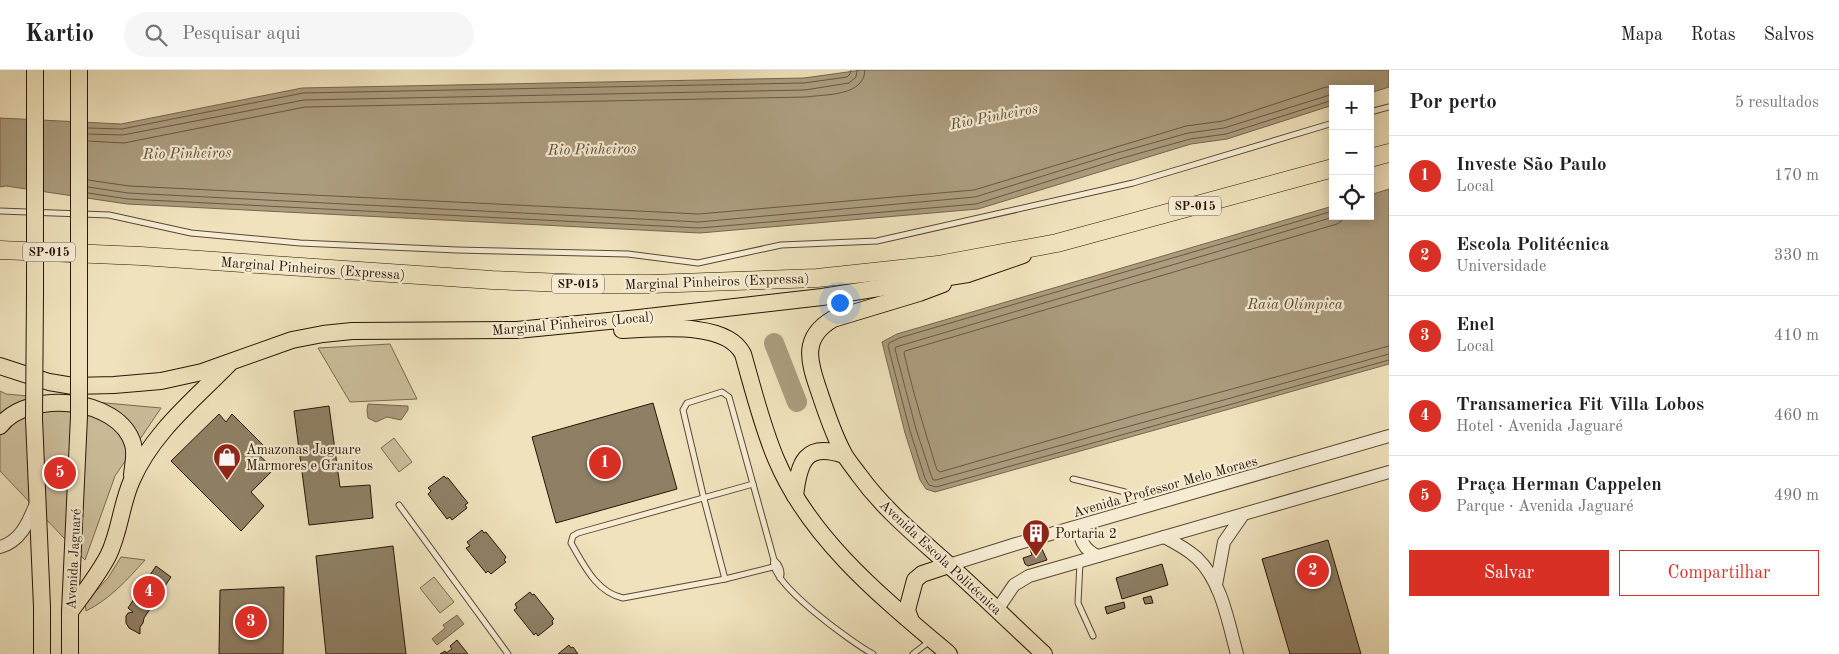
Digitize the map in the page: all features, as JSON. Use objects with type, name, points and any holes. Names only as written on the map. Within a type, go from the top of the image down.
[{"type":"highway","name":"Avenida Jaguaré","points":[[35,70],[36,293],[34,441],[38,498],[42,654]]},
{"type":"highway","name":"Avenida Jaguaré","points":[[70,654],[70,612],[79,434],[79,70]]},
{"type":"highway","points":[[1374,157],[1389,153]]},
{"type":"highway","name":"Marginal Pinheiros (Expressa)","points":[[0,250],[141,256],[492,280],[590,284],[650,284],[817,278],[938,265],[1057,243],[1329,169]]},
{"type":"highway","name":"Marginal Pinheiros (Local)","points":[[0,366],[49,382],[73,386],[97,386],[160,380],[202,372],[292,340],[352,330],[518,330],[822,297],[968,274],[1057,243]]},
{"type":"highway","name":"Avenida Escola Politécnica","points":[[968,274],[919,293],[833,319],[816,331],[810,341],[815,380],[844,455],[867,485],[911,533],[1044,654]]},
{"type":"highway","points":[[518,330],[550,333],[666,328],[719,333],[727,337],[740,347],[776,459],[795,496],[813,522],[841,555],[949,654]]},
{"type":"highway","points":[[70,612],[108,555],[117,532],[132,480],[149,449],[165,428],[230,363]]},
{"type":"highway","points":[[0,426],[11,414],[38,405],[67,404],[104,411],[128,433],[133,445],[132,480]]},
{"type":"highway","points":[[795,496],[799,471],[808,456],[817,451],[826,450],[844,455]]},
{"type":"highway","points":[[911,621],[907,610],[915,580],[922,574],[949,566]]},
{"type":"street","name":"Avenida Professor Melo Moraes","points":[[949,566],[1007,546],[1389,436]]},
{"type":"street","points":[[996,610],[1008,592],[1020,580],[1029,576],[1389,472]]},
{"type":"street","points":[[0,547],[16,539],[24,529],[38,498]]},
{"type":"street","points":[[1216,585],[1224,542],[1242,516]]},
{"type":"street","points":[[1085,525],[1080,533],[1081,539],[1090,553],[1098,556]]},
{"type":"street","points":[[1164,537],[1198,559],[1216,585],[1237,654]]},
{"type":"lane","points":[[1374,111],[1389,107]]},
{"type":"lane","points":[[0,211],[109,215],[191,233],[300,242],[457,250],[628,254],[698,263],[781,245],[877,241],[1133,183],[1329,124]]},
{"type":"lane","points":[[725,579],[704,499],[684,408],[687,403],[722,392],[729,397],[774,560],[773,567],[797,598],[873,654]]},
{"type":"lane","points":[[1073,479],[1125,492],[1149,506]]},
{"type":"lane","points":[[753,484],[578,533],[573,536],[571,544],[597,584],[614,596],[623,598],[725,579],[773,567]]},
{"type":"lane","points":[[399,505],[508,654]]},
{"type":"lane","points":[[774,560],[782,573],[780,578]]},
{"type":"lane","points":[[1080,562],[1078,602],[1093,636]]},
{"type":"lane","points":[[913,654],[932,639]]},
{"type":"shaded area","points":[[390,344],[417,399],[350,402],[318,348]]},
{"type":"shaded area","points":[[0,391],[6,394],[161,408],[115,476],[85,560],[0,471]]},
{"type":"shaded area","points":[[394,438],[412,462],[399,472],[381,448]]},
{"type":"shaded area","points":[[121,557],[145,560],[110,595],[86,611],[85,603],[108,578]]},
{"type":"shaded area","points":[[434,577],[454,602],[440,613],[420,588]]},
{"type":"water","name":"Rio Pinheiros","points":[[862,70],[1389,70],[1389,87],[1374,92],[1374,85],[1329,85],[1329,106],[1227,139],[1191,144],[978,209],[700,233],[127,204],[6,186],[0,187],[0,118],[121,124],[302,88],[804,78]]},
{"type":"water","name":"Raia Olímpica","points":[[1389,189],[1389,364],[935,492],[926,489],[920,480],[905,433],[882,342],[897,334],[1329,207],[1329,220],[1374,220],[1374,194]]},
{"type":"water","points":[[368,404],[408,406],[408,410],[401,420],[387,417],[376,422],[368,418]]},
{"type":"water","points":[[457,615],[464,624],[437,645],[432,639],[445,628],[443,625]]},
{"type":"building","points":[[653,403],[677,489],[556,523],[532,437]]},
{"type":"building","points":[[329,406],[340,487],[370,485],[373,518],[309,525],[294,411]]},
{"type":"building","name":"Amazonas Jaguare Marmores e Granitos","points":[[219,414],[226,422],[232,414],[265,447],[258,454],[274,469],[251,492],[264,506],[241,531],[171,461]]},
{"type":"building","points":[[444,476],[448,478],[468,503],[465,505],[467,508],[452,520],[450,517],[447,519],[428,494],[431,491],[428,488]]},
{"type":"building","points":[[482,530],[484,533],[486,532],[506,557],[504,560],[506,562],[491,574],[488,571],[486,573],[466,548],[470,546],[467,542]]},
{"type":"building","points":[[1328,540],[1361,654],[1290,654],[1262,559]]},
{"type":"building","points":[[393,546],[406,654],[326,654],[316,556]]},
{"type":"building","name":"Portaria 2","points":[[1038,547],[1042,549],[1047,560],[1028,566],[1023,558],[1032,555],[1030,549]]},
{"type":"building","points":[[1162,564],[1168,585],[1122,599],[1116,578]]},
{"type":"building","points":[[156,566],[171,577],[144,618],[140,627],[140,634],[129,628],[126,623],[126,616],[128,613],[133,612],[128,608]]},
{"type":"building","points":[[284,587],[283,654],[219,654],[220,590]]},
{"type":"building","points":[[530,592],[532,595],[534,594],[554,619],[552,621],[553,624],[538,636],[536,633],[534,635],[514,610],[517,608],[515,604]]},
{"type":"building","points":[[1151,596],[1153,603],[1145,604],[1143,598]]},
{"type":"building","points":[[1124,602],[1125,608],[1107,614],[1105,607]]},
{"type":"building","points":[[457,640],[468,654],[440,654],[452,649],[450,646]]},
{"type":"building","points":[[569,645],[578,654],[558,654]]},
{"type":"waterway","points":[[774,343],[797,402]]},
{"type":"place","name":"Investe São Paulo","points":[[605,463]]},
{"type":"place","name":"Praça Herman Cappelen","points":[[60,473]]},
{"type":"place","name":"Amazonas Jaguare Marmores e Granitos","points":[[227,481]]},
{"type":"place","name":"Portaria 2","points":[[1036,557]]},
{"type":"place","name":"Escola Politécnica","points":[[1313,571]]},
{"type":"place","name":"Transamerica Fit Villa Lobos","points":[[149,592]]},
{"type":"place","name":"Enel","points":[[251,622]]}]
